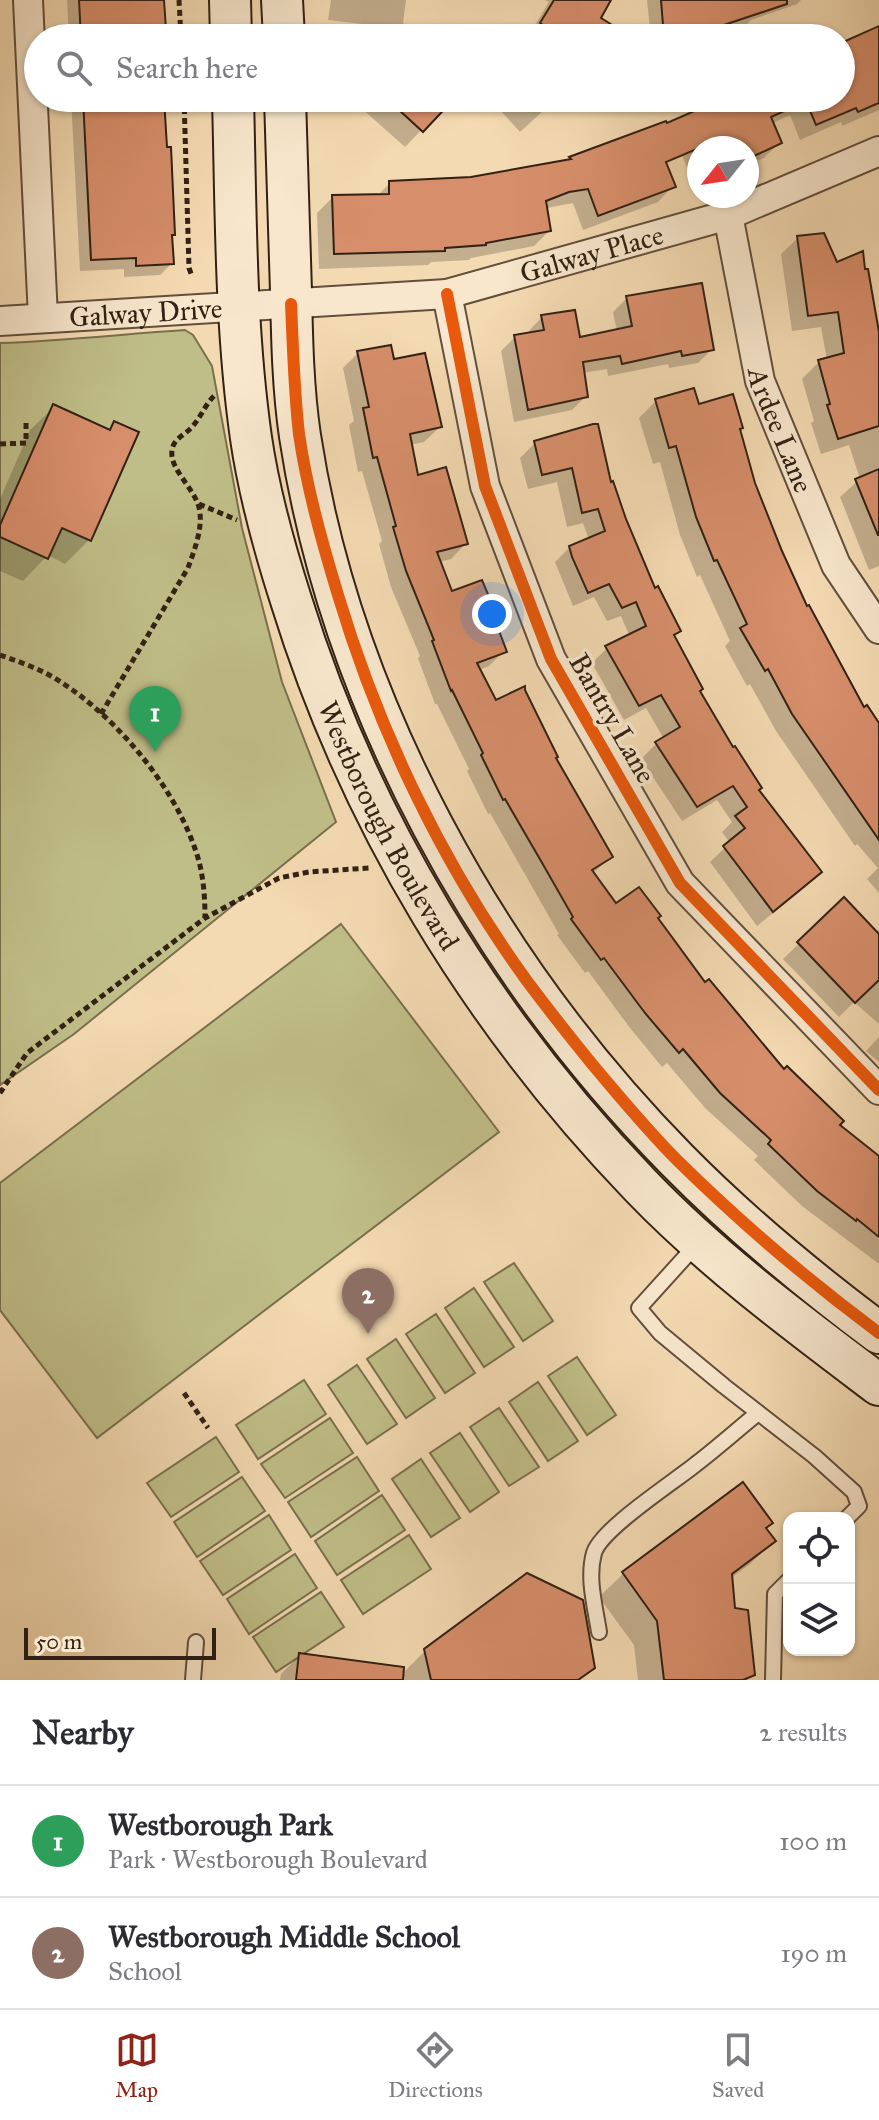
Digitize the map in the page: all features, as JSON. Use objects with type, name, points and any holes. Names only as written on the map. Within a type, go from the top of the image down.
[{"type":"main road","points":[[230,0],[231,24]]},
{"type":"main road","points":[[282,0],[283,24]]},
{"type":"main road","name":"Westborough Boulevard","points":[[233,112],[244,376],[251,441],[265,510],[303,639],[327,702],[386,831],[449,944],[537,1067],[589,1130],[699,1242],[758,1292],[879,1385]]},
{"type":"main road","name":"Westborough Boulevard","points":[[285,112],[293,366],[299,433],[311,499],[347,626],[395,751],[422,808],[486,920],[527,981],[623,1101],[676,1159],[733,1214],[783,1258],[879,1333]]},
{"type":"street","points":[[28,0],[29,24]]},
{"type":"street","points":[[33,112],[43,318]]},
{"type":"street","name":"Galway Place","points":[[291,304],[447,294],[728,215],[879,151]]},
{"type":"street","name":"Ardee Lane","points":[[728,215],[760,381],[836,565],[879,629]]},
{"type":"street","name":"Bantry Lane","points":[[447,294],[485,486],[551,659],[680,883],[879,1090]]},
{"type":"street","name":"Galway Drive","points":[[0,321],[291,304]]},
{"type":"lane","points":[[699,1242],[639,1308],[660,1333],[814,1456],[854,1492],[859,1506],[853,1512]]},
{"type":"lane","points":[[599,1632],[591,1574],[595,1550],[600,1541],[758,1413]]},
{"type":"lane","points":[[773,1680],[775,1594],[785,1584]]},
{"type":"lane","points":[[193,1680],[196,1642]]},
{"type":"path","points":[[179,0],[180,24]]},
{"type":"path","points":[[184,112],[189,268],[192,276]]},
{"type":"path","points":[[101,714],[188,568],[197,542],[200,513],[194,494],[174,464],[171,452],[174,442],[190,430],[216,394]]},
{"type":"path","points":[[0,444],[26,443],[26,421]]},
{"type":"path","points":[[198,504],[242,521]]},
{"type":"path","points":[[0,655],[50,676],[101,714],[126,737],[153,770],[194,846],[204,882],[205,918]]},
{"type":"path","points":[[0,1093],[27,1053],[205,918],[279,878],[309,872],[376,868]]},
{"type":"path","points":[[184,1393],[208,1428]]},
{"type":"shaded area","points":[[185,330],[193,335],[212,366],[242,528],[282,682],[336,822],[74,1034],[0,1085],[0,343]]},
{"type":"shaded area","points":[[341,924],[499,1132],[97,1438],[0,1310],[0,1183]]},
{"type":"shaded area","points":[[514,1263],[553,1321],[523,1341],[484,1282]]},
{"type":"shaded area","points":[[474,1288],[514,1347],[484,1367],[445,1308]]},
{"type":"shaded area","points":[[436,1314],[475,1373],[445,1393],[406,1334]]},
{"type":"shaded area","points":[[396,1339],[435,1398],[406,1418],[367,1359]]},
{"type":"shaded area","points":[[577,1357],[616,1415],[587,1435],[548,1376]]},
{"type":"shaded area","points":[[357,1365],[397,1424],[367,1444],[328,1385]]},
{"type":"shaded area","points":[[304,1380],[326,1414],[258,1459],[236,1425]]},
{"type":"shaded area","points":[[538,1382],[578,1441],[548,1461],[509,1402]]},
{"type":"shaded area","points":[[499,1408],[539,1467],[509,1486],[470,1427]]},
{"type":"shaded area","points":[[330,1418],[353,1453],[285,1498],[261,1464]]},
{"type":"shaded area","points":[[460,1433],[499,1492],[470,1512],[430,1453]]},
{"type":"shaded area","points":[[216,1437],[239,1472],[171,1517],[147,1483]]},
{"type":"shaded area","points":[[357,1457],[379,1491],[311,1537],[288,1502]]},
{"type":"shaded area","points":[[421,1459],[460,1518],[431,1537],[392,1479]]},
{"type":"shaded area","points":[[242,1477],[265,1511],[197,1557],[174,1522]]},
{"type":"shaded area","points":[[382,1495],[405,1530],[337,1575],[315,1541]]},
{"type":"shaded area","points":[[269,1515],[291,1550],[223,1595],[200,1561]]},
{"type":"shaded area","points":[[409,1535],[431,1569],[363,1614],[341,1580]]},
{"type":"shaded area","points":[[295,1554],[317,1588],[249,1634],[227,1599]]},
{"type":"shaded area","points":[[321,1592],[344,1627],[276,1672],[253,1637]]},
{"type":"building","points":[[79,0],[164,0],[166,24],[80,24]]},
{"type":"building","points":[[554,0],[611,0],[601,18],[611,24],[540,23]]},
{"type":"building","points":[[661,0],[787,0],[787,4],[727,24],[663,24]]},
{"type":"building","points":[[879,26],[879,103],[858,112],[855,108],[855,37]]},
{"type":"building","points":[[84,112],[165,112],[167,147],[171,147],[174,264],[136,266],[136,258],[91,260]]},
{"type":"building","points":[[401,112],[442,112],[423,132]]},
{"type":"building","points":[[692,112],[782,112],[771,117],[782,143],[759,154],[759,136],[687,136],[687,153],[666,162],[676,187],[598,216],[588,189],[569,192],[546,201],[551,231],[486,245],[445,248],[445,251],[334,254],[332,195],[389,194],[389,181],[471,177],[571,159],[569,157]]},
{"type":"building","points":[[811,112],[847,112],[816,125]]},
{"type":"building","points":[[824,233],[837,262],[863,251],[879,332],[879,426],[838,439],[818,360],[844,353],[838,312],[808,316],[797,236]]},
{"type":"building","points":[[702,283],[714,350],[682,356],[681,351],[622,364],[620,356],[583,362],[588,397],[528,410],[514,335],[544,330],[541,315],[575,310],[580,337],[632,326],[626,296]]},
{"type":"building","points":[[391,345],[394,359],[425,353],[442,427],[410,434],[418,475],[446,467],[468,544],[437,552],[452,591],[482,580],[495,611],[492,612],[507,652],[477,663],[496,700],[525,686],[556,758],[613,857],[592,870],[616,903],[639,887],[705,982],[709,979],[784,1069],[787,1066],[844,1121],[840,1125],[879,1156],[879,1237],[817,1191],[768,1144],[771,1140],[720,1093],[683,1049],[679,1053],[571,919],[573,917],[541,861],[503,800],[451,691],[406,571],[377,457],[373,458],[363,408],[369,407],[357,351]]},
{"type":"building","points":[[694,388],[699,404],[733,394],[755,483],[782,551],[807,606],[864,707],[867,705],[879,723],[879,840],[792,714],[768,669],[765,671],[740,628],[747,624],[717,560],[714,561],[696,517],[676,446],[669,448],[655,399]]},
{"type":"building","points":[[53,404],[110,430],[114,421],[139,432],[91,541],[62,528],[48,559],[0,537],[0,525]]},
{"type":"building","points":[[598,424],[611,482],[655,588],[658,586],[681,631],[674,635],[703,689],[700,691],[762,788],[759,790],[822,872],[773,912],[723,846],[745,828],[735,816],[747,807],[733,786],[697,807],[655,742],[680,727],[661,695],[639,706],[605,646],[646,626],[636,602],[622,608],[609,584],[588,593],[572,557],[569,546],[605,531],[598,509],[582,513],[572,468],[542,475],[534,441]]},
{"type":"building","points":[[879,469],[879,535],[878,535],[855,479]]},
{"type":"building","points":[[844,897],[879,934],[879,980],[855,1003],[797,942]]},
{"type":"building","points":[[743,1482],[773,1523],[766,1528],[776,1541],[732,1574],[735,1608],[748,1610],[755,1675],[743,1680],[664,1680],[657,1621],[622,1572]]},
{"type":"building","points":[[527,1573],[583,1600],[595,1668],[578,1680],[431,1680],[424,1649]]},
{"type":"building","points":[[299,1653],[404,1667],[403,1680],[296,1680]]},
{"type":"cycle path","points":[[447,294],[485,486],[551,659],[680,883],[879,1090]]},
{"type":"cycle path","points":[[291,304],[302,455],[338,595],[373,697],[416,796],[441,844],[496,937],[535,991],[655,1137],[751,1229],[879,1333]]},
{"type":"place","name":"Westborough Park","points":[[155,752]]},
{"type":"place","name":"Westborough Middle School","points":[[368,1334]]}]
